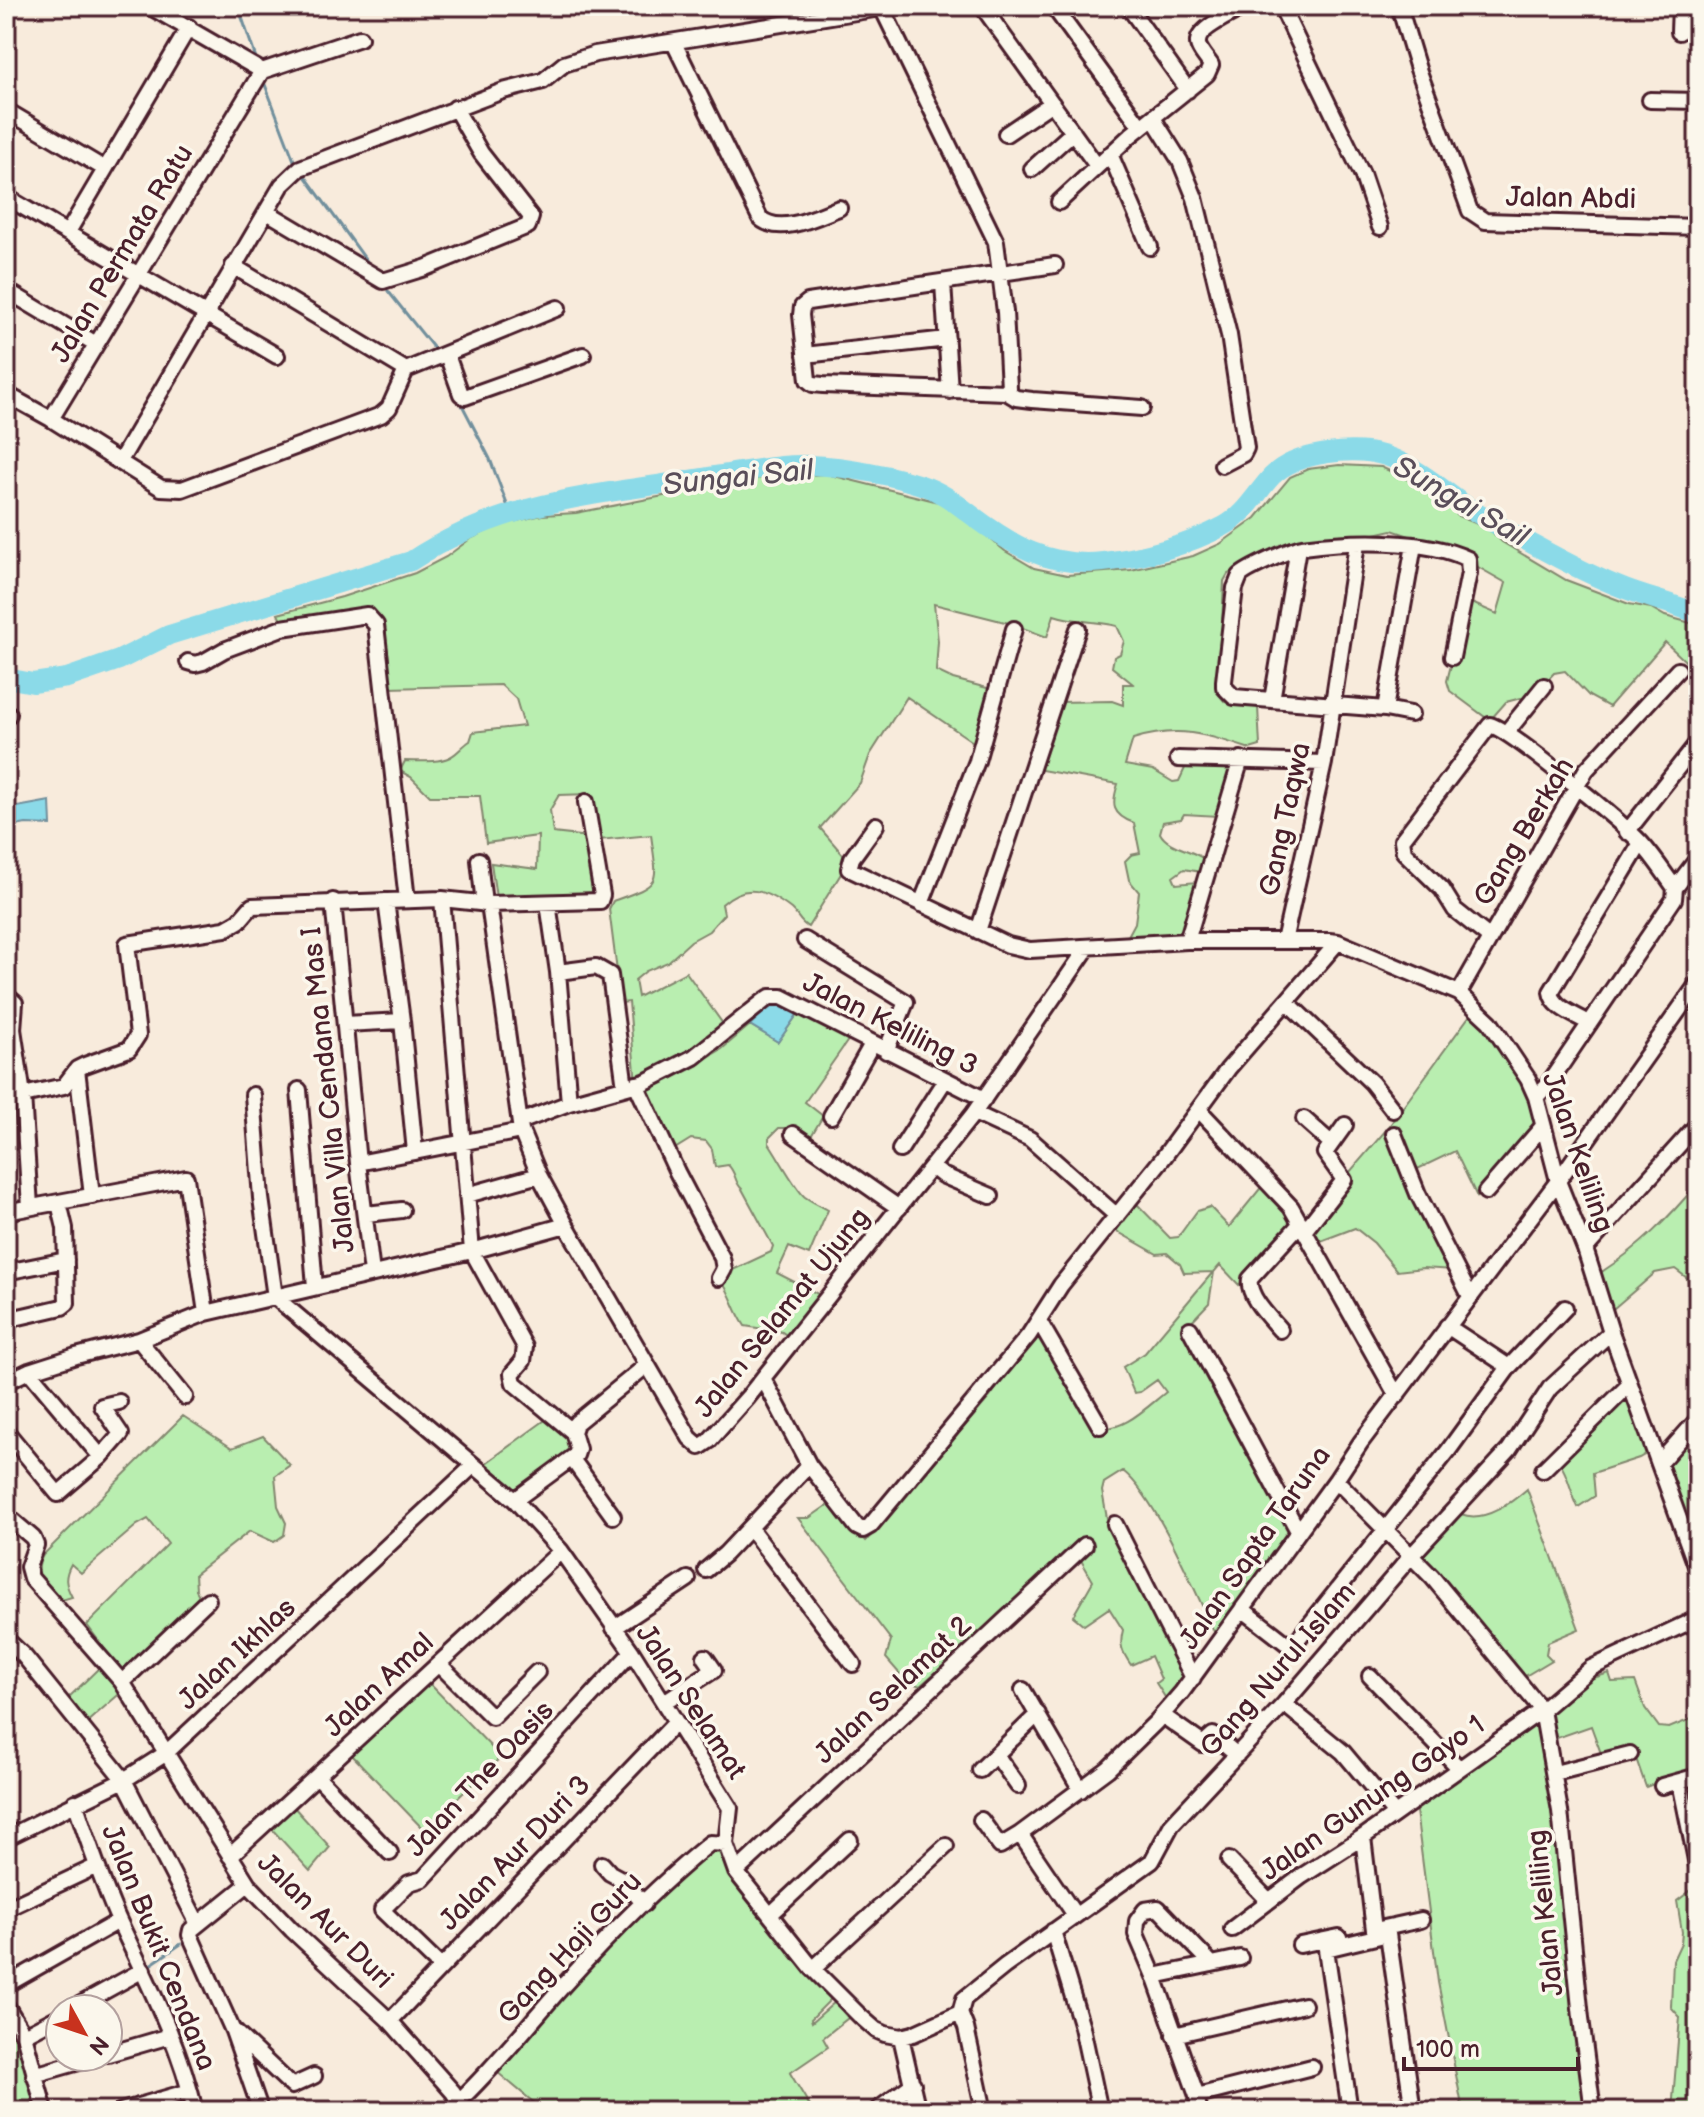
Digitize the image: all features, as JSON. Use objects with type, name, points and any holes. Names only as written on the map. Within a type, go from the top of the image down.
[{"type":"street","points":[[149,6],[262,71],[360,38]]},
{"type":"street","points":[[982,6],[1097,166]]},
{"type":"street","points":[[1053,6],[1180,161],[1195,198],[1229,335],[1246,448],[1243,454],[1222,465]]},
{"type":"street","points":[[1128,6],[1188,90]]},
{"type":"street","points":[[1059,202],[1211,68],[1198,45],[1201,34],[1246,6]]},
{"type":"street","points":[[1281,6],[1362,174],[1380,227]]},
{"type":"street","name":"Jalan Abdi","points":[[1399,6],[1422,80],[1470,211],[1476,216],[1485,221],[1698,227]]},
{"type":"street","points":[[1679,32],[1680,6]]},
{"type":"street","points":[[120,461],[282,185],[300,168],[455,108],[543,81],[564,64],[595,54],[887,7],[996,242],[1005,312],[1009,388],[1006,392]]},
{"type":"street","points":[[68,232],[189,27]]},
{"type":"street","points":[[674,43],[760,218],[777,225],[809,220],[839,208]]},
{"type":"street","name":"Jalan Permata Ratu","points":[[51,419],[262,71]]},
{"type":"street","points":[[1650,100],[1698,101]]},
{"type":"street","points":[[1006,134],[1052,103]]},
{"type":"street","points":[[267,212],[383,281],[425,268],[528,226],[531,217],[481,153],[455,108]]},
{"type":"street","points":[[9,112],[105,169]]},
{"type":"street","points":[[1032,169],[1073,132]]},
{"type":"street","points":[[1110,154],[1150,247]]},
{"type":"street","points":[[6,197],[277,356]]},
{"type":"street","points":[[1055,265],[804,304],[801,315],[808,380],[813,384],[1006,392],[1016,398],[1032,400],[1142,408]]},
{"type":"street","points":[[233,266],[406,370]]},
{"type":"street","points":[[943,283],[950,391]]},
{"type":"street","points":[[6,290],[96,344]]},
{"type":"street","points":[[6,394],[161,488],[182,489],[381,415],[389,408],[406,370],[558,308]]},
{"type":"street","points":[[805,355],[947,339]]},
{"type":"street","points":[[447,355],[461,394],[465,397],[583,355]]},
{"type":"street","points":[[1411,714],[1385,709],[1234,697],[1224,687],[1235,588],[1241,575],[1298,548],[1357,544],[1414,545],[1457,553],[1468,559],[1469,573],[1452,657]]},
{"type":"street","name":"Gang Taqwa","points":[[1284,941],[1324,763],[1357,544]]},
{"type":"street","points":[[1385,709],[1414,545]]},
{"type":"street","points":[[1272,700],[1298,548]]},
{"type":"street","points":[[188,662],[203,662],[224,650],[282,628],[367,615],[373,619],[407,900]]},
{"type":"street","points":[[921,904],[977,761],[1014,629]]},
{"type":"street","points":[[978,931],[1078,629]]},
{"type":"street","name":"Gang Berkah","points":[[1459,993],[1586,770],[1678,670]]},
{"type":"street","points":[[1506,733],[1544,686]]},
{"type":"street","points":[[1490,938],[1455,910],[1442,889],[1404,852],[1401,845],[1490,725],[1506,733],[1641,843],[1675,888]]},
{"type":"street","points":[[1627,832],[1698,742]]},
{"type":"street","points":[[1178,759],[1324,763]]},
{"type":"street","points":[[1187,941],[1241,759]]},
{"type":"street","points":[[23,1095],[58,1089],[77,1069],[125,1052],[135,1042],[138,1035],[127,944],[225,929],[239,921],[252,906],[442,899],[486,904],[598,902],[601,899],[586,802]]},
{"type":"street","name":"Jalan Keliling","points":[[876,825],[852,858],[849,869],[1008,945],[1030,950],[1187,941],[1338,942],[1459,993],[1490,1022],[1513,1053],[1536,1097],[1558,1181],[1585,1249],[1611,1332],[1698,1571]]},
{"type":"street","points":[[1589,1023],[1552,1000],[1551,992],[1641,843]]},
{"type":"street","points":[[1536,1097],[1547,1086],[1674,899],[1675,888],[1698,858]]},
{"type":"street","name":"Jalan Selamat Ujung","points":[[479,860],[520,1126],[539,1175],[566,1225],[690,1438],[700,1447],[709,1441],[763,1378],[974,1113],[1088,947]]},
{"type":"street","points":[[442,899],[472,1251],[525,1347],[523,1361],[512,1374],[514,1383],[573,1432],[578,1449],[572,1459],[515,1500]]},
{"type":"street","name":"Jalan Villa Cendana Mas I","points":[[333,901],[358,1163],[372,1273]]},
{"type":"street","points":[[386,901],[415,1152]]},
{"type":"street","points":[[548,903],[558,972],[569,1103]]},
{"type":"street","points":[[805,940],[906,1002],[886,1051]]},
{"type":"street","points":[[763,1378],[809,1465],[857,1527],[863,1530],[870,1526],[991,1383],[1039,1321],[1061,1285],[1228,1069],[1338,942]]},
{"type":"street","points":[[558,972],[596,967],[610,975],[630,1086],[722,1258],[724,1269],[719,1278]]},
{"type":"street","name":"Jalan Sapta Taruna","points":[[1020,1834],[1108,1769],[1162,1715],[1193,1678],[1361,1442],[1558,1181],[1698,983]]},
{"type":"street","points":[[6,995],[15,1003],[13,1029],[23,1095],[30,1207]]},
{"type":"street","name":"Jalan Keliling 3","points":[[358,1163],[461,1142],[520,1126],[569,1103],[645,1082],[694,1057],[770,997],[782,997],[984,1099]]},
{"type":"street","points":[[1287,1002],[1372,1083],[1393,1110]]},
{"type":"street","points":[[345,1024],[402,1021]]},
{"type":"street","points":[[831,1116],[872,1044]]},
{"type":"street","points":[[77,1069],[92,1196]]},
{"type":"street","points":[[900,1150],[945,1080]]},
{"type":"street","points":[[299,1090],[315,1287]]},
{"type":"street","points":[[253,1095],[261,1198],[275,1297]]},
{"type":"street","points":[[1199,1110],[1291,1207],[1397,1396]]},
{"type":"street","points":[[974,1113],[1026,1137],[1117,1216]]},
{"type":"street","points":[[1304,1119],[1331,1143]]},
{"type":"street","points":[[1585,1249],[1698,1124]]},
{"type":"street","points":[[1280,1330],[1253,1295],[1250,1279],[1344,1180],[1325,1153],[1345,1125]]},
{"type":"street","points":[[1486,1192],[1543,1126]]},
{"type":"street","points":[[793,1134],[899,1208]]},
{"type":"street","points":[[1394,1134],[1418,1194],[1470,1296]]},
{"type":"street","points":[[932,1167],[942,1175],[991,1196]]},
{"type":"street","points":[[467,1195],[539,1175]]},
{"type":"street","points":[[6,1212],[186,1178],[206,1313]]},
{"type":"street","points":[[6,1320],[62,1307],[67,1303],[65,1228],[59,1203]]},
{"type":"street","points":[[366,1214],[402,1210]]},
{"type":"street","points":[[6,1382],[29,1371],[139,1340],[206,1313],[472,1251],[566,1225]]},
{"type":"street","points":[[6,1272],[66,1260]]},
{"type":"street","name":"Jalan Selamat","points":[[275,1297],[515,1500],[561,1551],[632,1652],[730,1808],[726,1844],[736,1872],[813,1969],[876,2030],[901,2037]]},
{"type":"street","points":[[1242,1609],[1292,1641],[1448,1451],[1509,1367],[1565,1308]]},
{"type":"street","points":[[1039,1321],[1100,1426]]},
{"type":"street","points":[[1447,1326],[1509,1367]]},
{"type":"street","points":[[1190,1329],[1298,1531]]},
{"type":"street","name":"Gang Nurul Islam","points":[[960,2013],[964,1999],[1152,1861],[1169,1827],[1284,1704],[1412,1555],[1513,1445],[1555,1382],[1611,1332]]},
{"type":"street","points":[[139,1340],[185,1397]]},
{"type":"street","points":[[573,1432],[576,1423],[647,1365]]},
{"type":"street","points":[[29,1371],[101,1457]]},
{"type":"street","points":[[1557,1470],[1543,1470],[1630,1384]]},
{"type":"street","points":[[7,1435],[58,1494],[101,1457],[121,1434],[102,1406],[119,1402]]},
{"type":"street","points":[[1660,1462],[1698,1419]]},
{"type":"street","points":[[572,1459],[613,1516]]},
{"type":"street","points":[[706,1570],[809,1465]]},
{"type":"street","name":"Jalan Ikhlas","points":[[6,1838],[124,1780],[165,1754],[473,1466]]},
{"type":"street","name":"Jalan Keliling","points":[[1336,1480],[1412,1555],[1542,1710],[1555,1773],[1593,2111]]},
{"type":"street","name":"Jalan Aur Duri","points":[[6,1515],[33,1538],[36,1545],[28,1567],[31,1578],[122,1682],[248,1884],[292,1930],[390,2021],[462,2106]]},
{"type":"street","points":[[1115,1524],[1193,1678]]},
{"type":"street","points":[[750,1528],[853,1664]]},
{"type":"street","name":"Jalan Selamat 2","points":[[736,1872],[1085,1545]]},
{"type":"street","name":"Jalan Amal","points":[[230,1856],[561,1551]]},
{"type":"street","points":[[614,1628],[688,1579]]},
{"type":"street","points":[[122,1682],[208,1600]]},
{"type":"street","points":[[1542,1710],[1591,1668],[1698,1618]]},
{"type":"street","points":[[6,1639],[24,1656],[124,1780],[198,1924]]},
{"type":"street","name":"Jalan The Oasis","points":[[440,1966],[382,1910],[409,1883],[423,1879],[632,1652]]},
{"type":"street","points":[[664,1702],[714,1670],[705,1657]]},
{"type":"street","points":[[439,1664],[492,1717],[537,1672]]},
{"type":"street","points":[[1370,1676],[1459,1768]]},
{"type":"street","points":[[1023,1690],[1081,1790]]},
{"type":"street","points":[[1284,1704],[1343,1752],[1395,1814]]},
{"type":"street","name":"Jalan Gunung Gayo 1","points":[[1232,1929],[1302,1876],[1363,1837],[1542,1710]]},
{"type":"street","points":[[980,1770],[1038,1714]]},
{"type":"street","points":[[1162,1715],[1203,1744],[1213,1735],[1237,1755]]},
{"type":"street","name":"Jalan Aur Duri 3","points":[[390,2021],[676,1722]]},
{"type":"street","points":[[1555,1773],[1630,1754]]},
{"type":"street","points":[[997,1756],[1018,1786]]},
{"type":"street","points":[[317,1776],[390,1853]]},
{"type":"street","points":[[1662,1786],[1698,1776]]},
{"type":"street","points":[[1680,1782],[1697,1865]]},
{"type":"street","name":"Jalan Bukit Cendana","points":[[75,1802],[119,1921],[170,2036],[195,2111]]},
{"type":"street","points":[[981,1820],[1000,1846],[1020,1834],[1075,1915]]},
{"type":"street","points":[[1363,1837],[1377,1932]]},
{"type":"street","points":[[770,1915],[850,1840]]},
{"type":"street","name":"Gang Haji Guru","points":[[462,2106],[562,1987],[644,1904],[710,1843],[726,1844]]},
{"type":"street","points":[[813,1969],[946,1846]]},
{"type":"street","points":[[1229,1860],[1269,1901]]},
{"type":"street","points":[[602,1864],[623,1880],[644,1904]]},
{"type":"street","points":[[6,1909],[97,1866]]},
{"type":"street","points":[[248,1884],[191,1930],[190,1940],[233,2031],[258,2103]]},
{"type":"street","points":[[1199,2111],[1197,2096],[1136,1928],[1139,1916],[1149,1907],[1163,1911],[1212,1964]]},
{"type":"street","points":[[1350,2111],[1326,1949],[1421,1920]]},
{"type":"street","points":[[6,1985],[119,1921]]},
{"type":"street","points":[[1053,1931],[1082,2027],[1100,2111]]},
{"type":"street","points":[[1300,1945],[1377,1932],[1388,1934],[1413,2111]]},
{"type":"street","points":[[1154,1976],[1240,1958]]},
{"type":"street","points":[[101,1993],[143,1970]]},
{"type":"street","points":[[6,2005],[24,2035],[45,2111]]},
{"type":"street","points":[[1174,2035],[1304,2005]]},
{"type":"street","points":[[918,2111],[901,2037],[960,2013],[984,2111]]},
{"type":"street","points":[[24,2035],[44,2024]]},
{"type":"street","points":[[233,2031],[292,2086],[314,2076]]},
{"type":"street","points":[[124,2049],[170,2036]]},
{"type":"street","points":[[249,2077],[271,2064]]},
{"type":"street","points":[[1197,2096],[1312,2067]]},
{"type":"street","points":[[34,2075],[44,2072]]},
{"type":"street","points":[[876,2111],[913,2084]]},
{"type":"street","points":[[121,2111],[190,2091]]},
{"type":"green space","points":[[1339,465],[1381,467],[1448,503],[1458,516],[1489,529],[1502,542],[1566,580],[1698,625],[1698,673],[1665,642],[1609,707],[1589,696],[1565,671],[1554,673],[1528,701],[1521,698],[1506,702],[1492,718],[1485,717],[1450,691],[1447,681],[1467,601],[1497,614],[1506,583],[1478,567],[1466,555],[1392,530],[1262,559],[1228,574],[1224,581],[1219,695],[1225,702],[1258,707],[1260,746],[1250,749],[1179,732],[1133,739],[1125,765],[1153,770],[1173,782],[1179,781],[1186,766],[1233,766],[1218,816],[1184,814],[1181,819],[1163,822],[1160,833],[1164,838],[1204,859],[1201,872],[1184,869],[1173,877],[1176,884],[1197,882],[1186,938],[1130,939],[1128,936],[1135,923],[1139,892],[1129,880],[1125,861],[1131,855],[1140,853],[1134,823],[1117,813],[1115,808],[1118,784],[1036,769],[1058,702],[1112,701],[1123,705],[1123,684],[1133,684],[1112,667],[1124,641],[1117,626],[1054,615],[1047,637],[1009,623],[934,604],[938,641],[936,671],[991,689],[976,744],[907,697],[870,755],[860,783],[820,828],[846,858],[842,872],[808,927],[791,909],[765,893],[739,893],[722,904],[724,914],[709,931],[691,941],[668,962],[646,971],[635,980],[638,997],[686,972],[728,1031],[636,1084],[629,1002],[621,1003],[609,909],[613,901],[641,890],[653,880],[655,864],[651,835],[599,840],[590,794],[559,795],[550,810],[553,833],[588,837],[597,897],[496,898],[491,863],[537,869],[538,836],[486,843],[480,796],[430,796],[411,777],[400,771],[405,761],[434,761],[450,757],[470,741],[473,732],[524,726],[516,699],[501,685],[389,688],[387,644],[378,619],[283,625],[278,614],[415,573],[446,557],[470,539],[500,525],[751,479],[826,474],[947,504],[1005,551],[1034,568],[1067,575],[1131,570],[1193,556],[1220,544],[1256,518],[1290,477],[1308,469]]},
{"type":"green space","points":[[1473,1011],[1519,1069],[1539,1124],[1477,1197],[1455,1151],[1407,1174],[1453,1270],[1423,1268],[1397,1271],[1374,1243],[1355,1228],[1318,1242],[1310,1230],[1341,1197],[1348,1174],[1387,1129]]},
{"type":"green space","points":[[799,1012],[851,1036],[805,1102],[823,1116],[810,1138],[792,1128],[779,1128],[769,1138],[769,1143],[801,1193],[828,1210],[809,1255],[789,1247],[777,1273],[820,1295],[789,1337],[782,1332],[745,1326],[722,1282],[724,1274],[771,1252],[773,1246],[732,1171],[728,1165],[715,1167],[712,1149],[706,1141],[691,1139],[673,1150],[644,1091],[722,1049],[750,1025],[778,1042]]},
{"type":"green space","points":[[1698,1183],[1698,1320],[1687,1307],[1693,1292],[1687,1278],[1675,1269],[1655,1273],[1613,1309],[1605,1301],[1600,1273],[1652,1232]]},
{"type":"green space","points":[[1263,1185],[1295,1220],[1239,1285],[1220,1265],[1214,1272],[1209,1303],[1188,1325],[1292,1531],[1217,1638],[1162,1525],[1136,1484],[1123,1471],[1104,1483],[1102,1491],[1108,1524],[1187,1677],[1168,1702],[1156,1683],[1161,1679],[1151,1656],[1131,1665],[1121,1644],[1123,1630],[1109,1608],[1084,1625],[1073,1616],[1093,1581],[1075,1550],[920,1686],[905,1680],[886,1658],[891,1640],[798,1518],[809,1518],[832,1502],[866,1541],[990,1397],[1039,1328],[1097,1427],[1115,1427],[1142,1412],[1166,1392],[1157,1380],[1134,1393],[1123,1367],[1145,1353],[1213,1272],[1184,1273],[1180,1264],[1167,1253],[1157,1254],[1113,1229],[1136,1203],[1170,1238],[1178,1237],[1197,1211],[1210,1207],[1229,1227]]},
{"type":"green space","points":[[1629,1389],[1650,1447],[1639,1458],[1593,1473],[1595,1496],[1578,1507],[1559,1462]]},
{"type":"green space","points":[[183,1416],[232,1448],[263,1436],[290,1465],[275,1476],[278,1506],[286,1523],[284,1535],[274,1542],[250,1531],[195,1574],[196,1590],[202,1601],[123,1674],[110,1662],[112,1659],[87,1625],[168,1544],[148,1519],[81,1573],[71,1564],[66,1580],[72,1597],[62,1600],[42,1581],[40,1562],[43,1555]]},
{"type":"green space","points":[[548,1418],[569,1436],[576,1450],[517,1495],[482,1466]]},
{"type":"green space","points":[[1686,1444],[1698,1458],[1698,1561],[1664,1465]]},
{"type":"green space","points":[[1527,1489],[1579,1629],[1548,1642],[1546,1654],[1552,1660],[1522,1678],[1423,1556],[1423,1552],[1451,1519],[1461,1514],[1487,1514]]},
{"type":"green space","points":[[103,1664],[124,1690],[86,1723],[67,1699]]},
{"type":"green space","points":[[1609,1673],[1612,1682],[1635,1681],[1645,1708],[1659,1727],[1669,1728],[1698,1716],[1698,1767],[1646,1787],[1633,1750],[1602,1756],[1591,1726],[1554,1739],[1545,1712],[1584,1681]]},
{"type":"green space","points":[[428,1682],[501,1757],[424,1830],[351,1754]]},
{"type":"green space","points":[[1531,1720],[1539,1724],[1559,1822],[1587,2111],[1463,2111],[1438,1982],[1415,1803]]},
{"type":"green space","points":[[293,1806],[330,1847],[310,1871],[270,1827]]},
{"type":"green space","points":[[726,1844],[736,1872],[837,1993],[811,2019],[812,2022],[835,2002],[848,2018],[823,2038],[828,2047],[790,2073],[813,2111],[544,2111],[497,2072],[662,1886],[697,1854]]},
{"type":"green space","points":[[1698,1885],[1698,2111],[1672,2111],[1680,2017],[1671,2007],[1673,1960],[1681,1943],[1682,1932],[1677,1901]]},
{"type":"green space","points":[[6,2015],[22,2041],[38,2111],[6,2111]]},
{"type":"water","points":[[50,801],[51,825],[26,824],[6,828],[6,809]]},
{"type":"water","points":[[776,1000],[799,1012],[778,1042],[750,1025]]},
{"type":"waterway","points":[[238,6],[257,61]]},
{"type":"waterway","points":[[264,82],[295,163]]},
{"type":"waterway","points":[[305,176],[371,267]]},
{"type":"waterway","points":[[388,291],[436,351]]},
{"type":"waterway","points":[[459,399],[490,459],[511,515]]},
{"type":"waterway","name":"Sungai Sail","points":[[6,678],[33,683],[67,678],[119,660],[169,635],[411,561],[473,528],[536,507],[602,493],[798,465],[852,469],[921,485],[946,497],[985,525],[1032,552],[1048,558],[1083,563],[1149,554],[1210,533],[1238,516],[1272,476],[1295,461],[1326,453],[1373,453],[1408,466],[1485,518],[1580,569],[1625,589],[1698,614]]},
{"type":"waterway","points":[[150,1965],[181,1944]]}]
